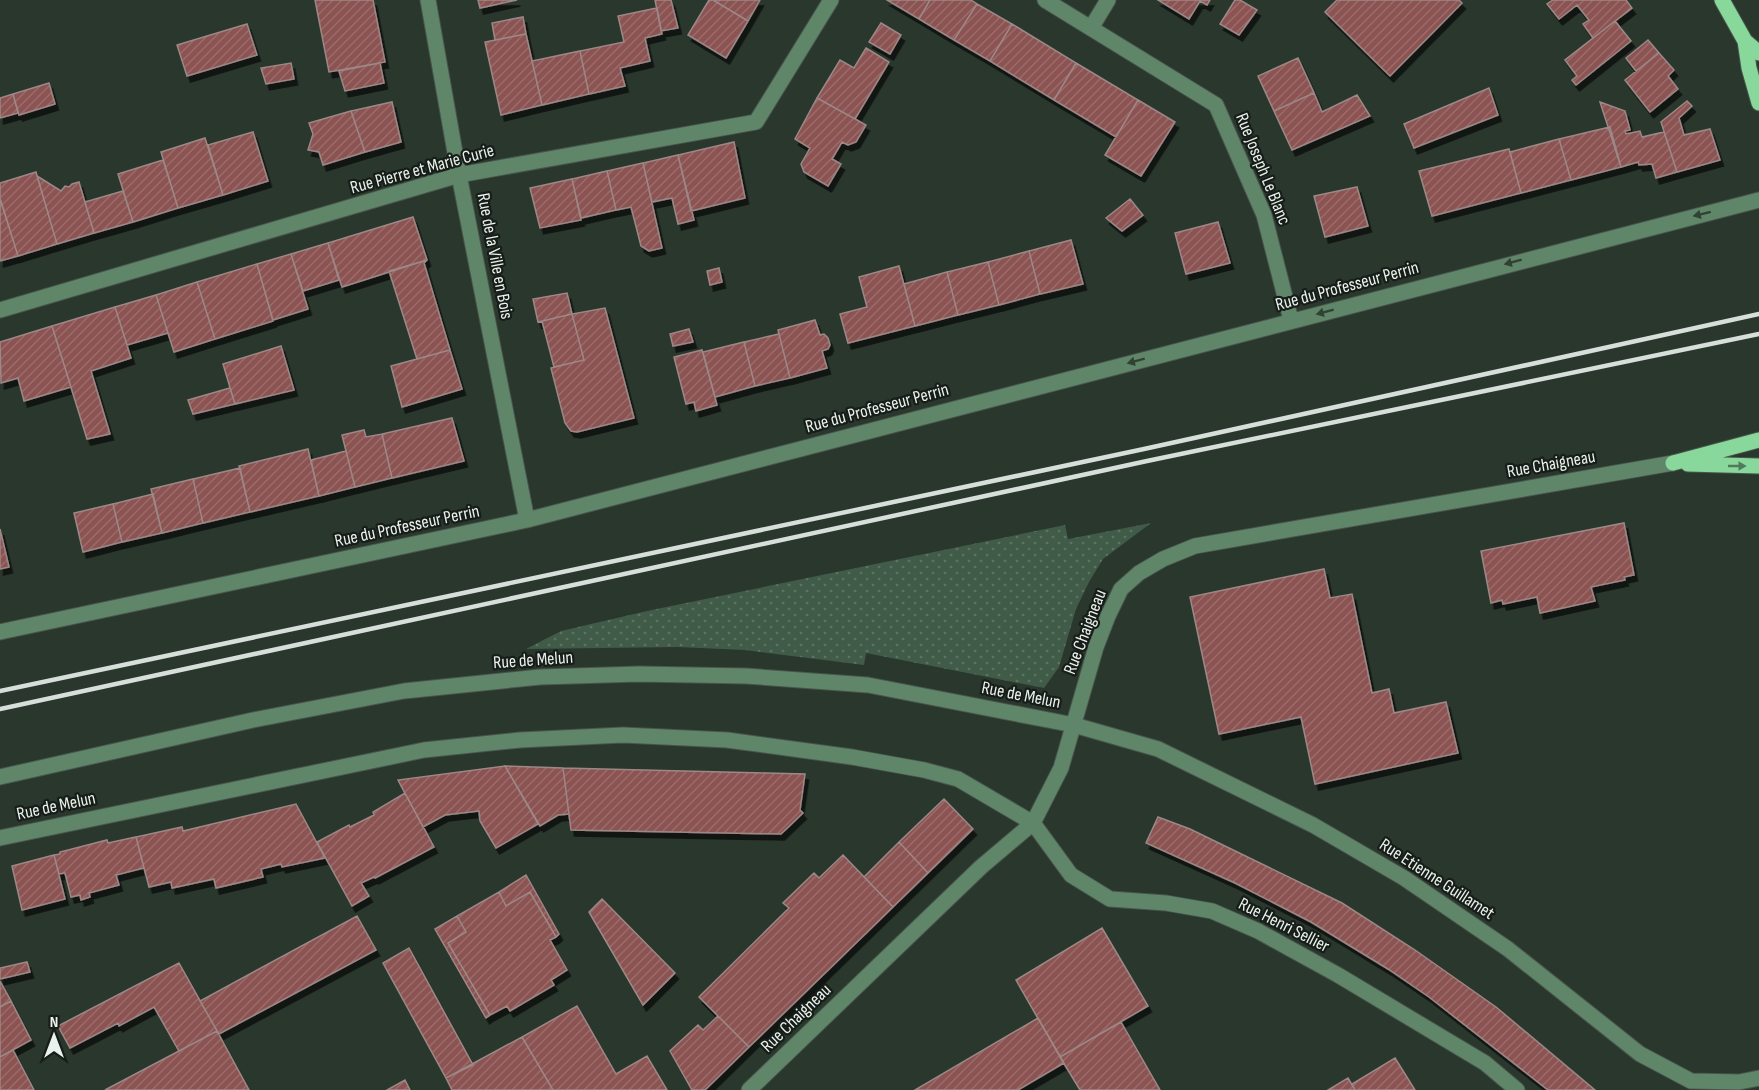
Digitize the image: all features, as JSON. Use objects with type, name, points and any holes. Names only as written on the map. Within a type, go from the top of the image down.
[{"type":"main road","points":[[1722,0],[1745,41],[1759,53]]},
{"type":"main road","points":[[1745,41],[1749,68],[1759,103]]},
{"type":"main road","name":"Rue Chaigneau","points":[[1673,463],[1759,440]]},
{"type":"main road","name":"Rue Chaigneau","points":[[1673,463],[1759,466]]},
{"type":"street","name":"Rue de la Ville en Bois","points":[[428,0],[459,175],[527,520]]},
{"type":"street","name":"Rue Pierre et Marie Curie","points":[[0,310],[459,175],[756,122],[831,0]]},
{"type":"street","name":"Rue Joseph Le Blanc","points":[[1045,0],[1216,105],[1264,215],[1291,320]]},
{"type":"street","points":[[1090,28],[1108,0]]},
{"type":"street","name":"Rue du Professeur Perrin","points":[[0,632],[527,520],[1759,200]]},
{"type":"street","name":"Rue Chaigneau","points":[[749,1090],[981,867],[1033,823],[1061,768],[1096,647],[1108,616],[1121,589],[1139,573],[1163,559],[1195,546],[1673,463]]},
{"type":"street","name":"Rue de Melun","points":[[0,777],[253,720],[404,691],[540,677],[639,674],[746,676],[868,685],[1074,725]]},
{"type":"street","name":"Rue Etienne Guillamet","points":[[1074,725],[1158,749],[1313,825],[1404,878],[1461,916],[1508,949],[1640,1054],[1690,1081],[1739,1082],[1759,1078]]},
{"type":"street","name":"Rue de Melun","points":[[0,838],[424,750],[520,740],[623,735],[727,740],[924,770],[958,779],[1033,823]]},
{"type":"street","name":"Rue Henri Sellier","points":[[1033,823],[1071,875],[1110,899],[1166,903],[1212,911],[1258,931],[1485,1063],[1517,1090]]},
{"type":"green space","points":[[1151,523],[1103,559],[1076,609],[1059,667],[1044,688],[866,653],[864,665],[745,650],[678,647],[526,649],[561,631],[647,611],[1065,525],[1068,539]]},
{"type":"building","points":[[315,0],[373,0],[385,62],[329,72]]},
{"type":"building","points":[[478,0],[517,0],[480,8]]},
{"type":"building","points":[[655,0],[671,0],[678,28],[661,31]]},
{"type":"building","points":[[709,0],[713,0],[748,21],[726,58],[688,35]]},
{"type":"building","points":[[713,0],[760,0],[748,21]]},
{"type":"building","points":[[713,0],[760,0],[748,21]]},
{"type":"building","points":[[887,0],[930,0],[919,19]]},
{"type":"building","points":[[930,0],[971,0],[977,4],[954,40],[919,19]]},
{"type":"building","points":[[1158,0],[1210,0],[1207,5],[1200,1],[1189,19]]},
{"type":"building","points":[[1235,0],[1240,0],[1257,10],[1239,35],[1220,24]]},
{"type":"building","points":[[1337,0],[1459,0],[1462,3],[1390,76],[1325,12]]},
{"type":"building","points":[[1553,0],[1626,0],[1632,8],[1593,38],[1583,24],[1589,20],[1577,5],[1559,19],[1547,4]]},
{"type":"building","points":[[977,4],[1012,24],[990,61],[954,40]]},
{"type":"building","points":[[657,8],[662,34],[645,38],[650,61],[620,68],[625,86],[589,94],[580,51],[624,42],[618,16]]},
{"type":"building","points":[[523,17],[526,34],[495,40],[492,23]]},
{"type":"building","points":[[1615,21],[1631,41],[1576,85],[1572,80],[1577,76],[1565,60]]},
{"type":"building","points":[[881,23],[901,35],[890,54],[869,42]]},
{"type":"building","points":[[247,24],[257,55],[187,76],[177,45]]},
{"type":"building","points":[[1012,24],[1076,63],[1054,100],[990,61]]},
{"type":"building","points":[[526,34],[542,105],[501,115],[485,42]]},
{"type":"building","points":[[1648,40],[1659,53],[1636,71],[1626,58]]},
{"type":"building","points":[[866,48],[889,62],[855,119],[817,98],[840,60],[854,68]]},
{"type":"building","points":[[580,51],[589,94],[542,105],[532,61]]},
{"type":"building","points":[[1659,53],[1674,70],[1668,76],[1678,89],[1650,112],[1625,80]]},
{"type":"building","points":[[1298,58],[1314,93],[1274,111],[1258,76]]},
{"type":"building","points":[[291,63],[294,79],[266,84],[261,68]]},
{"type":"building","points":[[380,63],[384,83],[345,91],[339,71]]},
{"type":"building","points":[[1076,63],[1138,100],[1116,137],[1054,100]]},
{"type":"building","points":[[49,83],[55,104],[19,115],[13,94]]},
{"type":"building","points":[[1489,88],[1498,115],[1414,148],[1404,124]]},
{"type":"building","points":[[1314,93],[1322,112],[1357,95],[1370,116],[1292,150],[1274,111]]},
{"type":"building","points":[[13,94],[18,113],[0,118],[0,98]]},
{"type":"building","points":[[817,98],[866,125],[856,142],[848,145],[842,142],[832,159],[841,164],[828,186],[804,172],[801,164],[810,148],[795,139]]},
{"type":"building","points":[[1138,100],[1175,122],[1141,176],[1105,155]]},
{"type":"building","points":[[1687,101],[1692,106],[1679,118],[1684,135],[1710,129],[1720,160],[1677,172],[1661,122]]},
{"type":"building","points":[[392,102],[401,142],[365,152],[351,111]]},
{"type":"building","points":[[1600,102],[1625,111],[1630,130],[1625,131],[1626,134],[1640,131],[1642,137],[1664,132],[1677,172],[1656,178],[1652,164],[1639,165],[1638,162],[1621,167]]},
{"type":"building","points":[[351,111],[365,152],[323,165],[319,152],[308,150],[313,134],[309,123]]},
{"type":"building","points":[[1610,127],[1621,167],[1571,180],[1559,139]]},
{"type":"building","points":[[253,132],[268,181],[223,195],[208,145]]},
{"type":"building","points":[[205,138],[223,195],[178,208],[161,152]]},
{"type":"building","points":[[1559,139],[1571,180],[1521,193],[1510,152]]},
{"type":"building","points":[[734,142],[745,198],[691,211],[678,155]]},
{"type":"building","points":[[1509,149],[1521,193],[1432,216],[1419,171]]},
{"type":"building","points":[[678,155],[694,220],[678,224],[672,198],[652,202],[643,163]]},
{"type":"building","points":[[163,160],[178,208],[133,222],[118,174]]},
{"type":"building","points":[[643,163],[662,248],[649,251],[641,246],[631,207],[616,210],[607,171]]},
{"type":"building","points":[[607,171],[616,210],[581,218],[572,179]]},
{"type":"building","points":[[36,172],[57,244],[18,256],[0,199],[0,183]]},
{"type":"building","points":[[37,176],[61,191],[65,186],[69,187],[79,182],[94,233],[57,244]]},
{"type":"building","points":[[572,179],[581,220],[540,228],[530,188]]},
{"type":"building","points":[[1357,187],[1368,226],[1325,237],[1314,196]]},
{"type":"building","points":[[123,191],[133,222],[94,233],[85,202]]},
{"type":"building","points":[[1130,199],[1143,215],[1122,231],[1106,218]]},
{"type":"building","points":[[0,202],[18,256],[0,261]]},
{"type":"building","points":[[413,217],[427,260],[342,287],[328,243]]},
{"type":"building","points":[[1218,222],[1230,263],[1186,274],[1175,233]]},
{"type":"building","points":[[1071,240],[1083,284],[1040,294],[1029,251]]},
{"type":"building","points":[[328,243],[339,280],[303,291],[291,254]]},
{"type":"building","points":[[1029,251],[1040,294],[999,305],[988,262]]},
{"type":"building","points":[[291,254],[308,309],[273,320],[257,264]]},
{"type":"building","points":[[427,260],[424,263],[450,350],[417,359],[389,271]]},
{"type":"building","points":[[988,262],[999,305],[958,315],[947,272]]},
{"type":"building","points":[[257,264],[273,321],[215,339],[197,282]]},
{"type":"building","points":[[899,266],[915,326],[848,343],[840,314],[867,307],[859,277]]},
{"type":"building","points":[[719,268],[722,282],[710,285],[707,271]]},
{"type":"building","points":[[947,272],[958,315],[915,326],[904,284]]},
{"type":"building","points":[[197,282],[215,339],[174,352],[156,295]]},
{"type":"building","points":[[567,293],[572,314],[538,322],[533,299]]},
{"type":"building","points":[[156,295],[168,333],[127,345],[115,307]]},
{"type":"building","points":[[115,307],[131,358],[91,371],[110,434],[87,439],[52,326]]},
{"type":"building","points":[[605,308],[634,418],[577,432],[571,431],[565,423],[551,368],[584,360],[572,314]]},
{"type":"building","points":[[572,314],[584,360],[554,367],[542,321]]},
{"type":"building","points":[[815,320],[820,335],[824,334],[828,338],[830,345],[828,349],[822,351],[827,368],[790,378],[778,330]]},
{"type":"building","points":[[52,326],[71,387],[24,401],[18,378],[1,383],[0,342]]},
{"type":"building","points":[[689,329],[693,342],[673,346],[670,334]]},
{"type":"building","points":[[779,334],[790,378],[755,386],[744,342]]},
{"type":"building","points":[[744,342],[755,386],[715,397],[703,352]]},
{"type":"building","points":[[281,346],[294,390],[235,404],[223,364]]},
{"type":"building","points":[[450,350],[462,389],[402,407],[391,366]]},
{"type":"building","points":[[702,350],[717,405],[696,411],[694,402],[686,404],[674,357]]},
{"type":"building","points":[[230,388],[235,404],[193,414],[188,400]]},
{"type":"building","points":[[452,418],[464,461],[392,478],[382,434]]},
{"type":"building","points":[[364,430],[366,437],[382,434],[392,478],[355,487],[342,435]]},
{"type":"building","points":[[308,449],[319,496],[250,512],[239,466]]},
{"type":"building","points":[[346,451],[355,487],[319,496],[311,460]]},
{"type":"building","points":[[240,468],[250,512],[203,523],[193,479]]},
{"type":"building","points":[[193,479],[203,523],[162,533],[151,489]]},
{"type":"building","points":[[153,494],[162,533],[122,542],[113,504]]},
{"type":"building","points":[[113,504],[122,542],[83,552],[74,513]]},
{"type":"building","points":[[1624,523],[1634,575],[1624,577],[1625,580],[1591,587],[1595,601],[1540,613],[1537,597],[1503,604],[1502,600],[1491,603],[1481,551]]},
{"type":"building","points":[[0,529],[9,567],[0,569]]},
{"type":"building","points":[[1324,569],[1330,598],[1352,594],[1372,693],[1389,689],[1394,713],[1446,702],[1458,753],[1315,784],[1301,717],[1219,734],[1190,597]]},
{"type":"building","points":[[505,766],[538,824],[496,848],[480,821],[479,811],[445,815],[423,827],[398,780]]},
{"type":"building","points":[[505,766],[563,768],[569,814],[558,815],[540,826]]},
{"type":"building","points":[[563,768],[805,774],[800,810],[803,813],[781,834],[571,830]]},
{"type":"building","points":[[405,793],[434,847],[361,883],[369,896],[352,906],[317,842],[374,815],[373,812]]},
{"type":"building","points":[[944,799],[973,829],[928,873],[899,842]]},
{"type":"building","points":[[296,804],[325,858],[261,869],[263,877],[216,888],[214,879],[172,888],[171,882],[149,887],[136,837],[182,827],[183,831]]},
{"type":"building","points":[[1158,817],[1190,829],[1342,903],[1415,950],[1496,1007],[1595,1090],[1548,1090],[1429,997],[1388,969],[1311,922],[1235,883],[1146,843]]},
{"type":"building","points":[[136,837],[144,868],[116,875],[119,885],[89,893],[90,897],[81,900],[80,895],[71,897],[65,873],[59,874],[54,855],[107,840],[108,843]]},
{"type":"building","points":[[899,842],[928,873],[893,907],[864,877]]},
{"type":"building","points":[[54,855],[65,899],[22,910],[12,866]]},
{"type":"building","points":[[843,855],[893,907],[749,1047],[699,997],[789,908],[783,903],[814,873],[819,878]]},
{"type":"building","points":[[526,875],[559,934],[556,937],[530,892],[506,906],[499,892]]},
{"type":"building","points":[[499,892],[506,906],[530,892],[556,937],[550,940],[567,970],[551,980],[554,985],[510,1011],[507,1006],[490,1015],[448,943],[466,932],[457,916]]},
{"type":"building","points":[[602,899],[675,973],[643,1005],[589,912]]},
{"type":"building","points":[[357,916],[376,950],[219,1034],[200,1001]]},
{"type":"building","points":[[457,916],[466,932],[448,943],[490,1015],[486,1018],[435,929]]},
{"type":"building","points":[[1102,928],[1148,1006],[1060,1057],[1016,980]]},
{"type":"building","points":[[409,948],[473,1065],[446,1078],[383,963]]},
{"type":"building","points":[[27,962],[30,972],[0,979],[0,968]]},
{"type":"building","points":[[179,963],[217,1031],[179,1051],[154,1007],[70,1048],[58,1026]]},
{"type":"building","points":[[0,981],[11,1001],[0,1007]]},
{"type":"building","points":[[11,1001],[31,1040],[0,1057],[0,1007]]},
{"type":"building","points":[[577,1006],[616,1074],[647,1056],[667,1090],[553,1090],[522,1037]]},
{"type":"building","points":[[718,1016],[749,1047],[705,1090],[692,1090],[670,1051],[698,1025],[703,1030]]},
{"type":"building","points":[[1038,1018],[1064,1063],[1018,1090],[915,1090]]},
{"type":"building","points":[[1121,1022],[1160,1090],[1080,1090],[1060,1057]]},
{"type":"building","points":[[217,1031],[249,1090],[105,1090],[179,1051]]},
{"type":"building","points":[[522,1037],[553,1090],[452,1090],[446,1078]]},
{"type":"building","points":[[13,1050],[34,1090],[0,1090],[0,1057]]},
{"type":"building","points":[[1395,1058],[1415,1090],[1355,1090],[1352,1084]]},
{"type":"building","points":[[1348,1078],[1355,1090],[1328,1090]]},
{"type":"building","points":[[405,1080],[410,1090],[387,1090]]},
{"type":"railway","points":[[0,691],[1144,449],[1759,314]]},
{"type":"railway","points":[[0,709],[1147,461],[1759,334]]}]
